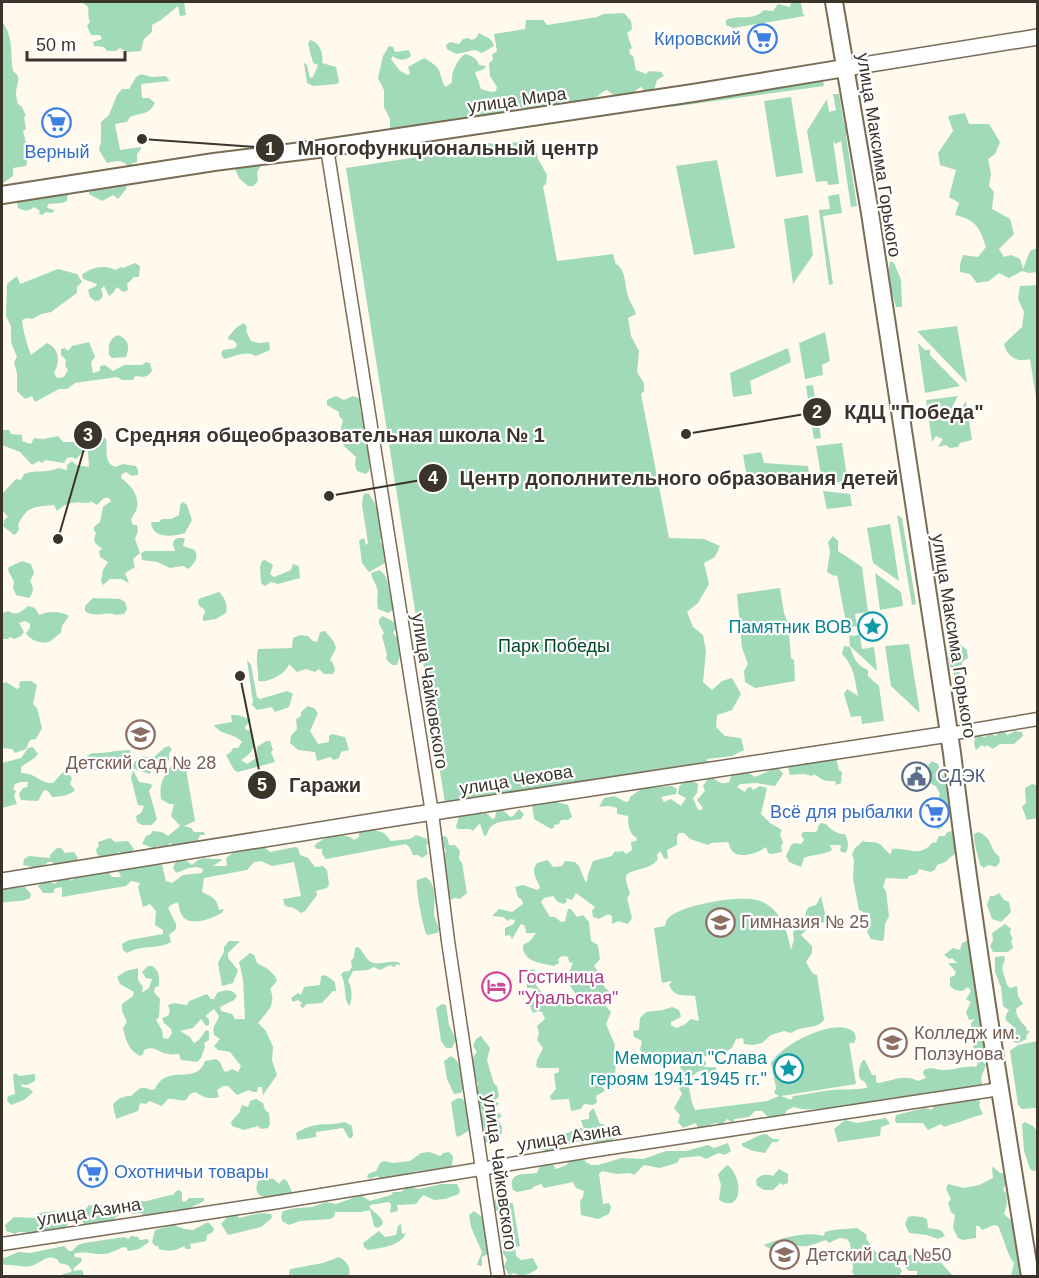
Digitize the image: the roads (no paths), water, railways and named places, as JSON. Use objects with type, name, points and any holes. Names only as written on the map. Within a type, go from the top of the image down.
[{"type":"main road","name":"улица Максима Горького","points":[[834,2],[870,213],[949,734],[962,842],[1030,1276]]},
{"type":"main road","name":"улица Мира","points":[[2,195],[693,93],[845,68]]},
{"type":"street","name":"улица Мира","points":[[845,68],[1038,37]]},
{"type":"street","name":"улица Чайковского","points":[[327,148],[432,813],[481,1170],[498,1276]]},
{"type":"street","name":"улица Чехова","points":[[2,881],[1038,719]]},
{"type":"street","name":"улица Азина","points":[[2,1244],[1000,1089]]},
{"type":"place","name":"Кировский","points":[[762,39]]},
{"type":"place","name":"Верный","points":[[57,123]]},
{"type":"place","name":"Многофункциональный центр","points":[[142,139]]},
{"type":"place","name":"КДЦ \"Победа\"","points":[[686,434]]},
{"type":"place","name":"Центр дополнительного образования детей","points":[[329,496]]},
{"type":"place","name":"Средняя общеобразовательная школа № 1","points":[[58,539]]},
{"type":"place","name":"Памятник ВОВ","points":[[873,627]]},
{"type":"place","name":"Гаражи","points":[[240,676]]},
{"type":"place","name":"Детский сад № 28","points":[[141,734]]},
{"type":"place","name":"СДЭК","points":[[916,776]]},
{"type":"place","name":"Всё для рыбалки","points":[[934,812]]},
{"type":"place","name":"Гимназия № 25","points":[[720,922]]},
{"type":"place","name":"Гостиница \"Уральская\"","points":[[497,987]]},
{"type":"place","name":"Колледж им. Ползунова","points":[[893,1043]]},
{"type":"place","name":"Мемориал \"Слава героям 1941-1945 гг.\"","points":[[788,1068]]},
{"type":"place","name":"Охотничьи товары","points":[[93,1172]]},
{"type":"place","name":"Детский сад №50","points":[[785,1255]]},
{"type":"park label","name":"Парк Победы","points":[[554,646]]}]
